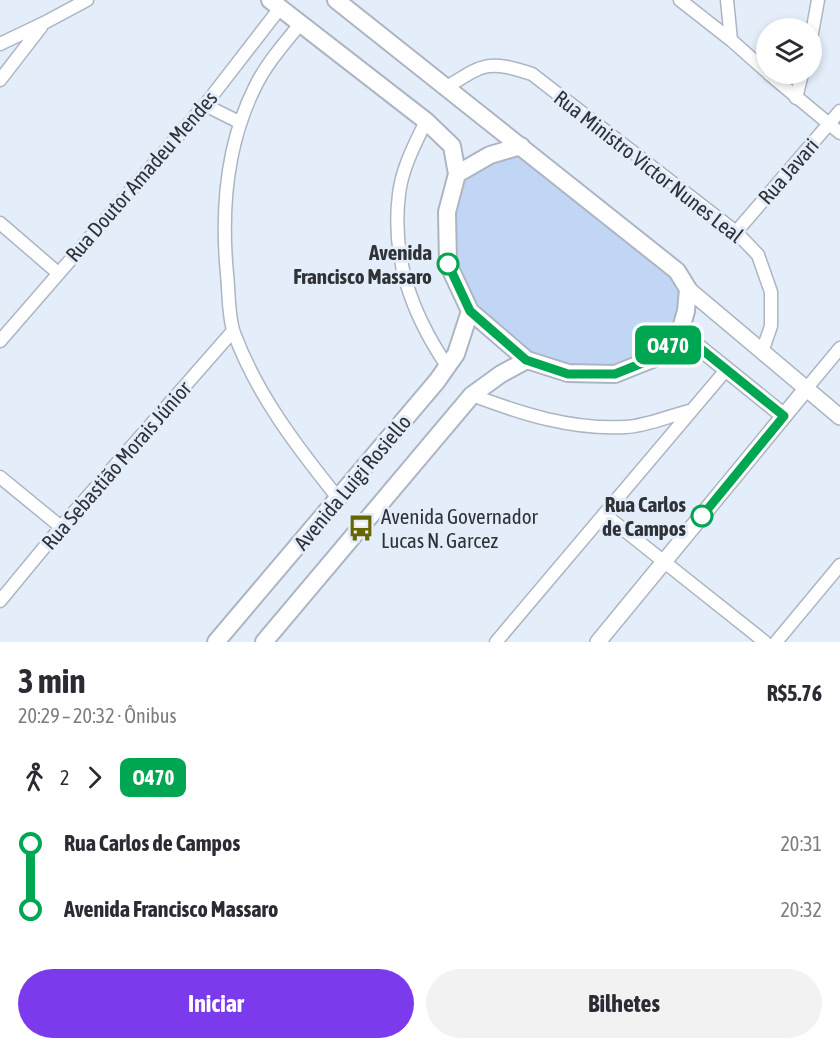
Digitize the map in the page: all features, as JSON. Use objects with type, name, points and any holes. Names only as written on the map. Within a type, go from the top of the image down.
[{"type":"main road","points":[[275,4],[426,121],[452,146],[457,174],[447,212],[448,264],[470,311],[526,360],[568,374],[615,374],[655,358],[680,332],[686,311],[688,289],[677,271],[336,0]]},
{"type":"main road","points":[[457,174],[490,155],[521,146]]},
{"type":"main road","name":"Avenida Luigi Rosiello","points":[[216,642],[447,366],[456,354],[470,311]]},
{"type":"main road","name":"Avenida Luigi Rosiello","points":[[264,642],[472,395],[526,360]]},
{"type":"street","points":[[0,44],[87,0]]},
{"type":"street","points":[[680,0],[756,62]]},
{"type":"street","points":[[727,0],[731,40]]},
{"type":"street","points":[[815,18],[818,0]]},
{"type":"street","name":"Rua Doutor Amadeu Mendes","points":[[0,341],[205,105],[275,4]]},
{"type":"street","points":[[0,80],[44,23]]},
{"type":"street","points":[[300,24],[274,56],[255,86],[239,122],[228,175],[223,235],[233,331],[258,387],[291,440],[338,498]]},
{"type":"street","name":"Rua Ministro Victor Nunes Leal","points":[[447,87],[479,67],[504,65],[532,74],[736,232],[758,255],[771,292],[771,326],[762,352]]},
{"type":"street","points":[[781,84],[840,133]]},
{"type":"street","points":[[796,98],[800,84]]},
{"type":"street","points":[[205,105],[239,122]]},
{"type":"street","name":"Rua Javari","points":[[736,232],[840,111]]},
{"type":"street","points":[[426,121],[410,153],[399,193],[398,242],[407,289],[429,339],[447,366]]},
{"type":"street","points":[[0,223],[58,273]]},
{"type":"street","points":[[688,289],[840,417]]},
{"type":"street","name":"Rua Sebastião Morais Júnior","points":[[0,601],[61,527],[233,331]]},
{"type":"street","points":[[680,332],[784,416]]},
{"type":"street","points":[[598,642],[840,348]]},
{"type":"street","points":[[496,642],[726,370]]},
{"type":"street","points":[[472,395],[513,411],[568,426],[628,427],[690,411]]},
{"type":"street","points":[[0,477],[61,527]]},
{"type":"street","points":[[604,514],[765,642]]},
{"type":"street","points":[[776,642],[840,565]]},
{"type":"shaded area","points":[[521,153],[672,274],[680,289],[679,310],[673,328],[648,351],[612,365],[569,366],[531,354],[475,306],[455,262],[453,212],[461,178],[492,160]]},
{"type":"bus line","name":"O470","points":[[448,264],[470,311],[526,360],[568,374],[615,374],[655,358],[680,332],[784,416],[702,516]]},
{"type":"place","name":"Avenida Francisco Massaro","points":[[448,264]]},
{"type":"place","name":"Rua Carlos de Campos","points":[[702,516]]},
{"type":"place","name":"Avenida Governador Lucas N. Garcez","points":[[361,528]]}]
